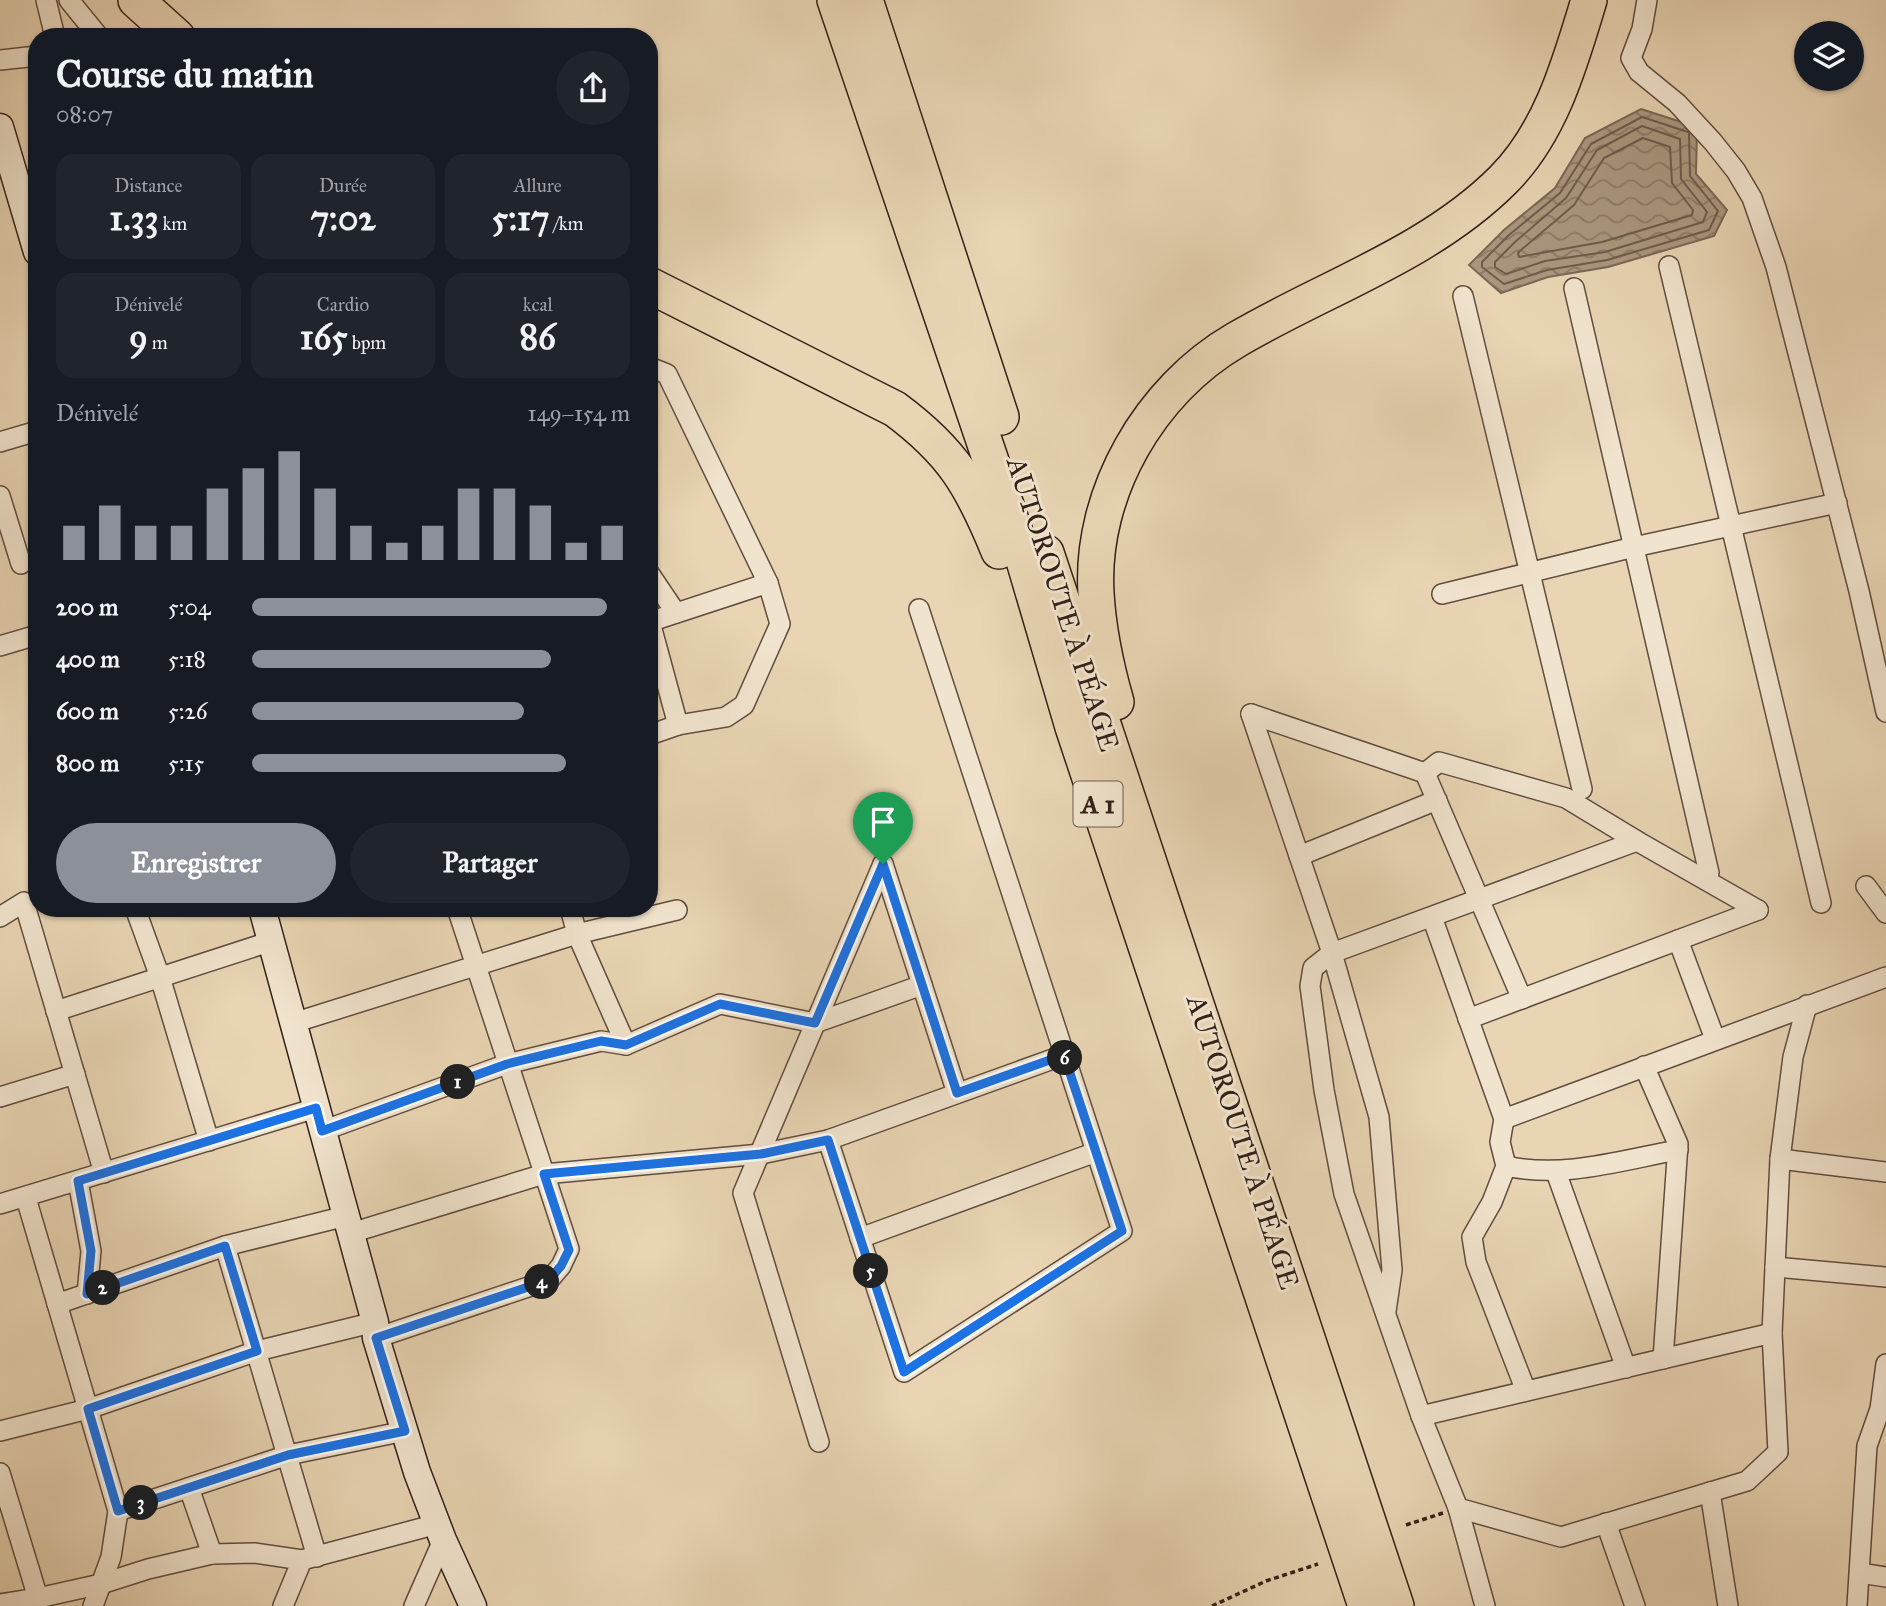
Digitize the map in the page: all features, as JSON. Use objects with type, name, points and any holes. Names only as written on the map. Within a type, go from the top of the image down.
[{"type":"highway","points":[[136,0],[167,28]]},
{"type":"highway","name":"A 1","points":[[835,0],[1020,547],[1073,727],[1366,1606]]},
{"type":"highway","name":"AUTOROUTE À PÉAGE","points":[[865,0],[1108,744],[1396,1606]]},
{"type":"highway","points":[[1162,899],[1159,856],[1148,805],[1112,688],[1101,635],[1096,591],[1098,549],[1107,502],[1126,457],[1156,409],[1192,371],[1234,341],[1394,258],[1448,225],[1502,181],[1519,163],[1550,111],[1590,0]]},
{"type":"highway","points":[[658,290],[895,409],[936,442],[965,479],[982,511],[1036,651],[1073,727]]},
{"type":"street","points":[[46,0],[53,28]]},
{"type":"street","points":[[69,0],[92,28]]},
{"type":"street","points":[[1647,0],[1642,29],[1631,58],[1639,72],[1677,103],[1735,171],[1752,198],[1776,267],[1837,503],[1886,712]]},
{"type":"street","points":[[0,60],[28,57]]},
{"type":"street","points":[[0,127],[28,222]]},
{"type":"street","points":[[1669,266],[1821,903]]},
{"type":"street","points":[[1574,288],[1709,873]]},
{"type":"street","points":[[1463,296],[1582,789]]},
{"type":"street","points":[[658,370],[667,374],[768,583],[780,624],[744,705],[726,717],[678,725],[658,732]]},
{"type":"street","points":[[0,442],[28,434]]},
{"type":"street","points":[[0,496],[21,564]]},
{"type":"street","points":[[1442,594],[1634,547],[1837,503]]},
{"type":"street","points":[[658,619],[768,583]]},
{"type":"street","points":[[658,586],[676,613]]},
{"type":"street","points":[[828,1140],[904,1372],[1122,1231],[919,609]]},
{"type":"street","points":[[0,646],[28,638]]},
{"type":"street","points":[[658,651],[678,725]]},
{"type":"street","points":[[1385,1315],[1392,1270],[1379,1117],[1332,953],[1251,714],[1425,773],[1522,999]]},
{"type":"street","points":[[1425,773],[1439,762],[1566,798],[1758,910],[1468,1020]]},
{"type":"street","points":[[1299,856],[1437,800]]},
{"type":"street","points":[[1485,1606],[1458,1508],[1420,1416],[1343,1194],[1324,1090],[1310,986],[1313,968],[1332,953],[1637,841]]},
{"type":"street","points":[[819,1442],[743,1193],[883,864],[957,1093]]},
{"type":"street","points":[[1867,886],[1886,913]]},
{"type":"street","points":[[0,917],[28,901]]},
{"type":"street","points":[[658,915],[677,910]]},
{"type":"street","points":[[1432,916],[1504,1119],[1500,1142],[1506,1166],[1492,1202],[1472,1237],[1476,1262],[1525,1391]]},
{"type":"street","points":[[34,917],[56,1011],[104,1173]]},
{"type":"street","points":[[138,917],[160,977],[209,1141]]},
{"type":"street","points":[[265,917],[417,1472],[473,1606]]},
{"type":"street","points":[[0,1431],[88,1409],[257,1351],[376,1330],[549,1280],[561,1266],[569,1250],[460,917]]},
{"type":"street","points":[[572,917],[577,934],[626,1045]]},
{"type":"street","points":[[293,1023],[577,934],[648,917]]},
{"type":"street","points":[[1678,940],[1715,1039]]},
{"type":"street","points":[[56,1011],[272,941]]},
{"type":"street","points":[[1504,1119],[1886,976]]},
{"type":"street","points":[[0,1204],[209,1141],[319,1120],[507,1064],[601,1041],[626,1045],[720,1004],[815,1023],[922,985]]},
{"type":"street","points":[[1458,1508],[1561,1536],[1747,1480],[1778,1451],[1772,1333],[1780,1159],[1793,1057],[1807,1005]]},
{"type":"street","points":[[57,1304],[225,1246],[348,1225],[544,1174],[761,1154],[828,1140],[1064,1055]]},
{"type":"street","points":[[1644,1066],[1678,1144],[1663,1359]]},
{"type":"street","points":[[0,1097],[75,1074]]},
{"type":"street","points":[[1506,1166],[1528,1171],[1556,1172],[1678,1150]]},
{"type":"street","points":[[860,1238],[1096,1152]]},
{"type":"street","points":[[1780,1159],[1886,1172]]},
{"type":"street","points":[[1556,1172],[1626,1367]]},
{"type":"street","points":[[78,1181],[91,1251],[87,1294]]},
{"type":"street","points":[[26,1198],[118,1511],[111,1558],[93,1606]]},
{"type":"street","points":[[225,1246],[288,1455],[309,1558],[283,1606]]},
{"type":"street","points":[[1775,1267],[1886,1277]]},
{"type":"street","points":[[1420,1416],[1772,1333]]},
{"type":"street","points":[[1857,1606],[1867,1446],[1883,1409],[1886,1364]]},
{"type":"street","points":[[118,1511],[288,1455],[405,1431]]},
{"type":"street","points":[[0,1473],[38,1598]]},
{"type":"street","points":[[189,1488],[212,1554]]},
{"type":"street","points":[[1710,1492],[1728,1606]]},
{"type":"street","points":[[1606,1523],[1635,1606]]},
{"type":"street","points":[[0,1604],[101,1584],[148,1569],[212,1554],[254,1553],[309,1558],[440,1532]]},
{"type":"street","points":[[414,1606],[440,1532]]},
{"type":"street","points":[[1860,1573],[1886,1577]]},
{"type":"path","points":[[1406,1525],[1458,1508]]},
{"type":"path","points":[[1212,1606],[1266,1581],[1318,1564]]},
{"type":"water","points":[[1641,109],[1697,127],[1696,174],[1727,210],[1714,236],[1608,267],[1548,277],[1501,293],[1469,265],[1504,230],[1555,188],[1585,138]]},
{"type":"route","points":[[883,864],[957,1093],[1064,1055],[1122,1231],[904,1372],[828,1140],[761,1154],[544,1174],[569,1250],[561,1266],[549,1280],[376,1338],[405,1431],[288,1455],[118,1511],[88,1409],[257,1351],[225,1246],[87,1294],[91,1251],[78,1181],[316,1108],[322,1131],[507,1064],[601,1041],[626,1045],[720,1004],[815,1023],[883,864]]}]
